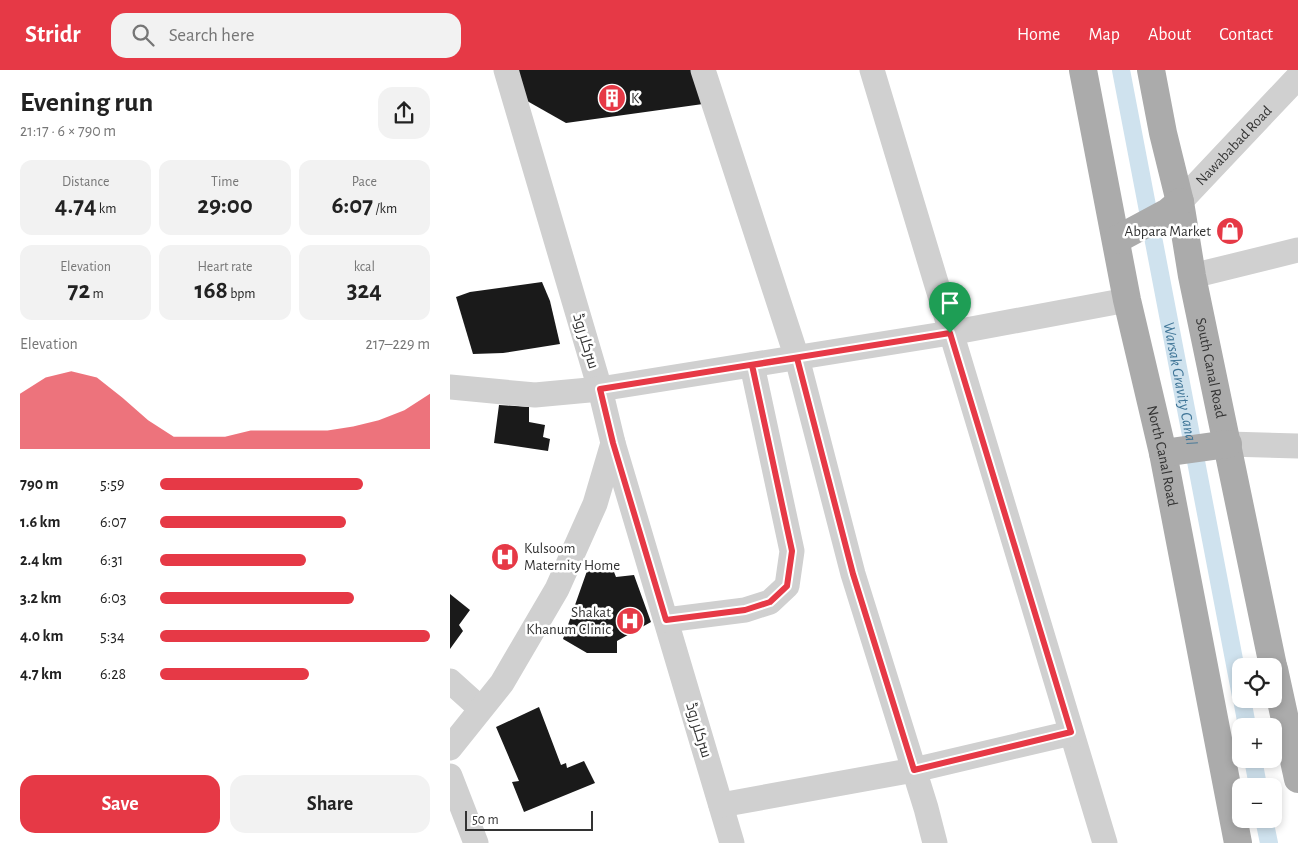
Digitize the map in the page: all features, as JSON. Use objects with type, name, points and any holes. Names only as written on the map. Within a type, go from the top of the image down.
[{"type":"main road","name":"North Canal Road","points":[[1083,70],[1127,235],[1127,300],[1164,453],[1238,843]]},
{"type":"main road","name":"South Canal Road","points":[[1151,70],[1174,207],[1192,276],[1225,443],[1272,658]]},
{"type":"main road","points":[[1127,235],[1174,207]]},
{"type":"main road","points":[[1164,453],[1225,443]]},
{"type":"main road","name":"South Canal Road","points":[[1282,704],[1298,779]]},
{"type":"street","name":"سرکلر روڈ","points":[[506,70],[600,389],[613,443],[732,843]]},
{"type":"street","points":[[703,70],[797,358],[853,574],[935,843]]},
{"type":"street","points":[[872,70],[1105,843]]},
{"type":"street","name":"Nawababad Road","points":[[1174,207],[1298,77]]},
{"type":"street","points":[[1192,276],[1298,250]]},
{"type":"street","points":[[450,386],[534,395],[600,389],[950,333],[1127,300]]},
{"type":"street","points":[[666,620],[745,610],[770,602],[787,586],[792,551],[752,365]]},
{"type":"street","points":[[450,748],[502,682],[557,588],[594,504],[613,443]]},
{"type":"street","points":[[1225,443],[1298,446]]},
{"type":"street","points":[[450,681],[480,708]]},
{"type":"street","points":[[721,805],[914,770],[1071,732]]},
{"type":"street","points":[[450,776],[476,843]]},
{"type":"building","name":"K","points":[[510,70],[691,70],[703,104],[566,123],[513,93]]},
{"type":"building","points":[[542,282],[550,301],[560,344],[503,353],[473,354],[456,297],[470,292]]},
{"type":"building","points":[[499,405],[529,407],[529,422],[545,425],[543,437],[550,439],[548,451],[494,443]]},
{"type":"building","points":[[587,571],[614,572],[616,577],[634,575],[651,622],[617,641],[617,653],[587,653],[563,639]]},
{"type":"building","points":[[450,594],[470,610],[459,625],[463,631],[450,649]]},
{"type":"building","points":[[539,707],[561,765],[566,763],[567,768],[584,761],[595,783],[524,812],[512,782],[519,781],[496,727]]},
{"type":"waterway","name":"Warsak Gravity Canal","points":[[1121,70],[1234,658]]},
{"type":"waterway","name":"Warsak Gravity Canal","points":[[1244,708],[1246,718]]},
{"type":"waterway","name":"Warsak Gravity Canal","points":[[1255,768],[1257,778]]},
{"type":"waterway","name":"Warsak Gravity Canal","points":[[1266,828],[1269,843]]},
{"type":"place","name":"K","points":[[612,98]]},
{"type":"place","name":"Abpara Market","points":[[1230,231]]},
{"type":"place","name":"Kulsoom Maternity Home","points":[[505,557]]},
{"type":"place","name":"Shakat Khanum Clinic","points":[[630,621]]},
{"type":"route","points":[[950,333],[1071,732],[914,770],[853,574],[797,358],[752,365],[792,551],[787,586],[770,602],[745,610],[666,620],[613,443],[600,389],[950,333]]}]
